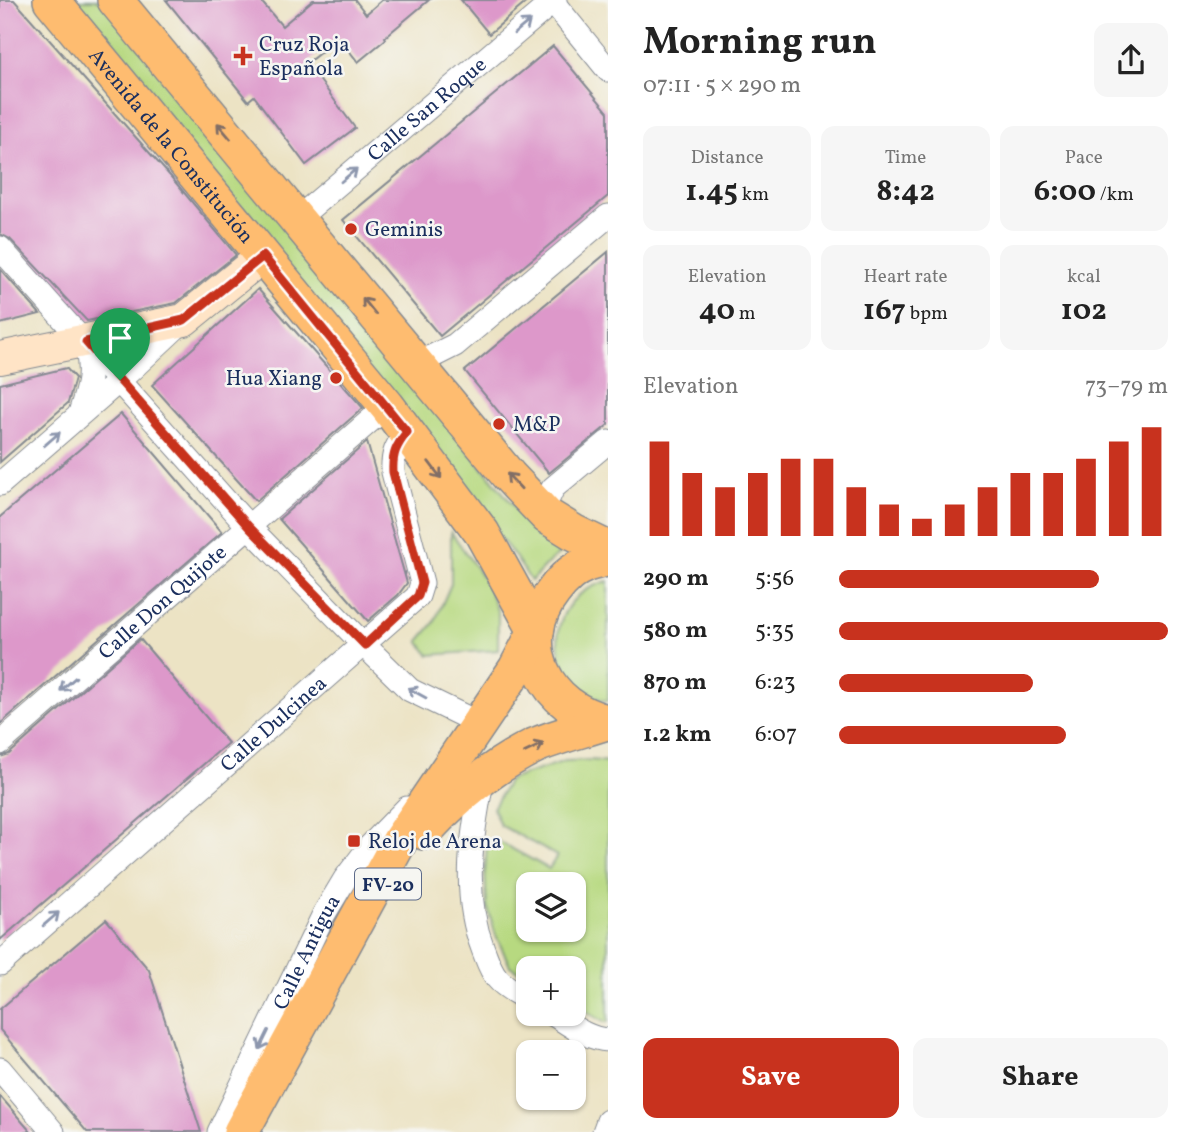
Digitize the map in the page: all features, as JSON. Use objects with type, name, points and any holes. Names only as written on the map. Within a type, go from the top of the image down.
[{"type":"main road","name":"Avenida de la Constitución","points":[[51,0],[397,419],[482,533],[536,631]]},
{"type":"main road","points":[[117,1],[509,476],[547,516],[608,549]]},
{"type":"main road","points":[[607,722],[589,718],[573,710],[554,692],[541,670],[536,650],[536,631],[539,615],[546,601],[562,580],[585,565],[608,559]]},
{"type":"main road","name":"FV-20","points":[[241,1132],[406,829],[516,669],[536,631]]},
{"type":"main road","name":"FV-20","points":[[256,1132],[389,882],[414,844],[434,821],[482,776],[535,746],[607,722]]},
{"type":"street","points":[[553,1],[608,70]]},
{"type":"street","name":"Calle San Roque","points":[[297,219],[553,1]]},
{"type":"street","points":[[414,361],[431,357],[455,345],[608,216]]},
{"type":"street","points":[[0,248],[249,527],[410,690],[478,723]]},
{"type":"street","points":[[0,484],[120,380],[184,320],[263,256]]},
{"type":"street","points":[[0,358],[184,320]]},
{"type":"street","points":[[79,415],[90,383],[91,368],[86,342]]},
{"type":"street","name":"Calle Don Quijote","points":[[0,743],[249,527],[397,419]]},
{"type":"street","name":"Calle Dulcinea","points":[[0,964],[418,596],[422,583],[393,472],[397,419]]},
{"type":"street","points":[[547,516],[545,505],[553,488],[608,442]]},
{"type":"street","name":"Calle Antigua","points":[[219,1132],[324,914],[345,879],[370,846],[451,763]]},
{"type":"street","points":[[482,776],[471,838],[471,901],[477,933],[491,969],[497,979],[516,992]]},
{"type":"street","points":[[576,1026],[598,1037],[608,1054]]},
{"type":"street","points":[[0,1069],[53,1132]]},
{"type":"street","points":[[604,1132],[608,1121]]},
{"type":"green space","points":[[67,0],[101,0],[517,510],[564,550],[531,581],[514,555]]},
{"type":"green space","points":[[451,532],[486,582],[498,613],[498,650],[429,655],[419,641],[434,623],[451,584]]},
{"type":"green space","points":[[608,581],[608,701],[594,697],[572,679],[564,667],[558,640],[565,612],[573,601],[589,589]]},
{"type":"green space","points":[[565,761],[608,762],[608,1022],[586,1011],[586,956],[516,956],[516,970],[510,966],[496,936],[487,906],[487,843],[498,841],[549,869],[557,856],[500,825],[493,808],[509,780]]},
{"type":"building","points":[[0,0],[14,0],[171,177],[236,255],[176,303],[87,321],[10,239],[0,234]]},
{"type":"building","points":[[166,0],[260,0],[282,26],[313,0],[355,0],[366,14],[382,0],[429,0],[358,62],[339,38],[307,63],[355,128],[306,165],[254,96],[248,101]]},
{"type":"building","points":[[461,0],[529,0],[489,34]]},
{"type":"building","points":[[553,46],[608,112],[608,196],[440,336],[343,220]]},
{"type":"building","points":[[608,252],[608,425],[549,473],[465,371]]},
{"type":"building","points":[[0,269],[40,314],[0,324]]},
{"type":"building","points":[[258,289],[363,408],[256,501],[152,385]]},
{"type":"building","points":[[66,368],[75,378],[68,403],[0,462],[0,384]]},
{"type":"building","points":[[121,414],[222,532],[0,724],[0,517]]},
{"type":"building","points":[[367,442],[407,583],[398,595],[368,621],[279,519]]},
{"type":"building","points":[[140,639],[228,743],[0,940],[0,757],[9,754]]},
{"type":"building","points":[[106,919],[149,970],[201,1132],[87,1132],[0,1030],[0,1009]]},
{"type":"building","points":[[0,1096],[31,1132],[0,1132]]},
{"type":"place","name":"Cruz Roja Española","points":[[243,56]]},
{"type":"place","name":"Geminis","points":[[351,229]]},
{"type":"place","name":"Hua Xiang","points":[[336,378]]},
{"type":"place","name":"M&P","points":[[499,424]]},
{"type":"place","name":"Reloj de Arena","points":[[354,841]]},
{"type":"route","points":[[263,256],[407,432],[397,445],[392,458],[393,472],[422,583],[418,596],[365,645],[249,527],[120,380],[86,342],[184,320],[263,256]]}]
